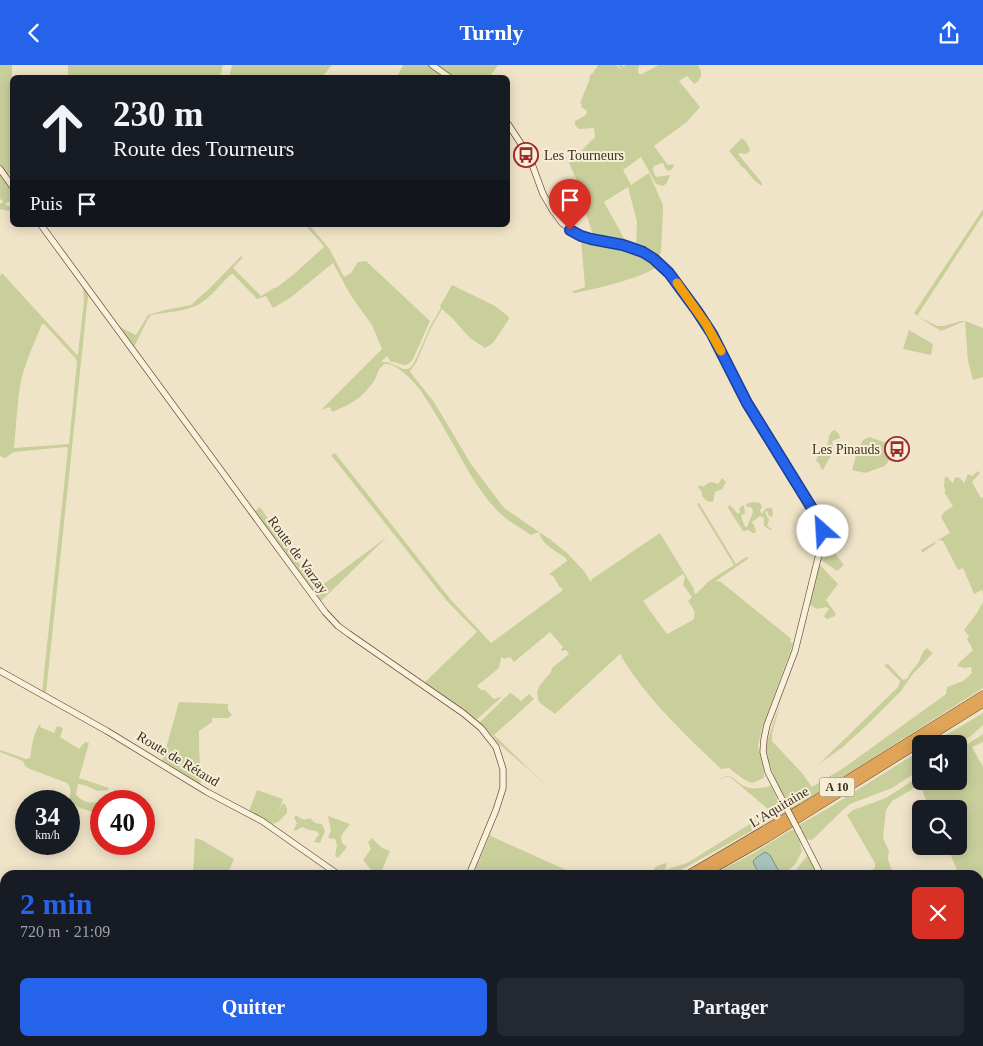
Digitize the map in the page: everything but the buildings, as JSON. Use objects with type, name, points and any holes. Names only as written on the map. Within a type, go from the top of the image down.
[{"type":"highway","name":"L'Aquitaine","points":[[697,870],[802,808],[983,695]]},
{"type":"highway","name":"L'Aquitaine","points":[[711,870],[766,838],[983,703]]},
{"type":"street","points":[[432,65],[446,75]]},
{"type":"street","points":[[510,126],[530,156],[543,194],[558,218],[567,227],[586,238],[623,245],[643,252],[669,273],[712,334],[755,416],[820,521],[823,538],[796,646],[767,725],[763,745],[768,772],[818,870]]},
{"type":"street","points":[[0,169],[10,183]]},
{"type":"street","name":"Route de Varzay","points":[[42,227],[325,612],[338,626],[463,713],[481,728],[496,747],[502,763],[504,775],[503,788],[471,870]]},
{"type":"street","name":"Route de Rétaud","points":[[0,671],[107,731],[206,793],[262,821],[332,870]]},
{"type":"green space","points":[[0,65],[12,65],[12,75],[10,75],[10,174],[8,175],[0,165]]},
{"type":"green space","points":[[68,65],[223,65],[220,75],[68,75]]},
{"type":"green space","points":[[232,65],[332,65],[324,75],[230,75]]},
{"type":"green space","points":[[403,65],[498,65],[491,75],[446,75],[441,72],[439,75],[398,75]]},
{"type":"green space","points":[[598,65],[616,65],[623,71],[618,65],[623,67],[626,65],[639,65],[639,74],[659,65],[698,65],[701,70],[700,78],[694,84],[687,76],[679,81],[700,107],[687,122],[654,146],[667,164],[673,164],[674,166],[668,171],[663,163],[654,166],[653,171],[656,177],[670,175],[667,183],[663,186],[656,184],[641,157],[623,170],[631,185],[649,173],[663,205],[661,252],[657,257],[636,245],[637,222],[628,187],[604,202],[626,242],[594,237],[576,186],[578,183],[569,163],[595,137],[594,128],[579,129],[575,125],[575,121],[586,115],[587,111],[581,107],[582,104],[580,103],[590,75]]},
{"type":"green space","points":[[742,138],[750,149],[746,154],[739,153],[739,155],[762,183],[762,186],[755,181],[729,151]]},
{"type":"green space","points":[[0,172],[10,186],[10,202],[5,203],[10,207],[10,211],[0,209],[0,204],[3,202],[0,199]]},
{"type":"green space","points":[[983,209],[983,215],[917,316],[914,313]]},
{"type":"green space","points":[[307,227],[311,227],[329,248],[344,277],[351,273],[358,262],[366,261],[430,321],[410,363],[405,365],[391,362],[387,356],[381,362],[387,362],[404,369],[411,367],[452,285],[495,306],[508,316],[509,319],[493,343],[485,348],[470,338],[442,309],[431,328],[416,363],[410,371],[434,402],[471,464],[504,508],[551,540],[567,553],[584,571],[591,582],[592,579],[660,533],[696,594],[709,581],[734,565],[697,504],[699,503],[736,564],[746,557],[749,558],[716,581],[721,582],[789,637],[793,644],[762,728],[758,746],[764,778],[752,783],[743,779],[729,768],[721,769],[654,701],[620,654],[555,714],[540,703],[537,692],[552,668],[569,654],[566,650],[562,651],[563,647],[550,632],[514,662],[510,657],[504,659],[502,657],[499,668],[477,686],[481,690],[485,690],[494,699],[502,697],[476,720],[424,683],[477,632],[446,600],[331,455],[335,453],[451,600],[491,643],[563,590],[554,577],[549,574],[567,561],[566,558],[543,541],[539,532],[531,535],[508,520],[492,504],[470,474],[421,391],[398,368],[387,364],[383,365],[374,381],[356,400],[332,412],[330,407],[321,410],[382,349],[372,325],[351,296],[333,263],[290,298],[273,308],[266,296],[257,299],[233,274],[198,305],[151,315],[134,347],[120,327],[136,335],[148,315],[191,305],[241,256],[243,257],[233,268],[261,296],[276,288],[294,274],[324,247]],"holes":[[[683,574],[685,577],[683,585],[692,597],[688,601],[695,614],[693,620],[667,634],[643,601]]]},
{"type":"green space","points":[[581,239],[637,250],[659,266],[619,283],[576,293],[571,292],[585,287]]},
{"type":"green space","points":[[2,273],[77,355],[84,301],[83,286],[90,296],[88,296],[46,693],[42,692],[68,449],[66,447],[14,452],[5,458],[0,456],[0,276]],"holes":[[[42,324],[45,325],[77,362],[69,444],[14,448],[22,378],[29,354]]]},
{"type":"green space","points":[[917,316],[937,326],[965,321],[941,331]]},
{"type":"green space","points":[[965,321],[983,328],[983,377],[973,380],[968,361]]},
{"type":"green space","points":[[909,330],[933,344],[931,355],[903,349]]},
{"type":"green space","points":[[835,430],[840,438],[832,441],[832,453],[822,470],[816,461],[819,453],[828,444],[832,431]]},
{"type":"green space","points":[[869,437],[892,447],[890,459],[885,466],[865,473],[852,470],[857,453],[860,451],[860,445],[863,440]]},
{"type":"green space","points":[[978,471],[980,473],[972,482],[981,498],[983,497],[983,593],[982,590],[974,594],[963,568],[958,570],[943,541],[937,541],[950,533],[941,517],[944,512],[953,506],[944,492],[946,491],[944,487],[945,477],[953,483],[955,477],[960,478],[964,483],[968,474],[972,476]]},
{"type":"green space","points":[[722,478],[726,482],[722,489],[715,492],[713,502],[707,501],[702,496],[702,492],[698,487],[700,485],[703,487],[710,483],[718,484]]},
{"type":"green space","points":[[760,503],[762,514],[766,509],[772,508],[772,517],[769,516],[767,511],[765,512],[769,520],[767,526],[772,529],[770,530],[764,526],[764,518],[760,516],[752,522],[756,530],[755,533],[749,530],[743,531],[728,508],[729,505],[738,514],[740,512],[739,508],[744,505],[745,513],[741,516],[745,527],[747,527],[753,512],[752,508],[746,506],[746,504]]},
{"type":"green space","points":[[260,507],[317,589],[387,537],[318,604],[255,511]]},
{"type":"green space","points":[[936,541],[935,544],[922,553],[921,550]]},
{"type":"green space","points":[[826,544],[828,544],[844,565],[837,571],[821,560]]},
{"type":"green space","points":[[819,564],[838,584],[826,600],[836,614],[827,619],[824,616],[829,609],[826,607],[817,609],[810,605]]},
{"type":"green space","points":[[983,602],[983,688],[791,810],[782,798],[768,760],[766,745],[781,701],[772,734],[772,741],[802,773],[812,787],[845,767],[946,694],[947,687],[963,681],[972,673],[971,667],[957,666],[973,650],[967,639],[969,636],[964,630]]},
{"type":"green space","points":[[927,648],[933,653],[912,675],[901,691],[843,747],[819,764],[898,687],[900,681],[884,665],[888,664],[903,680],[908,678]]},
{"type":"green space","points":[[510,693],[521,701],[529,694],[534,699],[494,735],[553,791],[497,742],[480,723]]},
{"type":"green space","points":[[179,702],[228,704],[228,710],[232,715],[228,718],[212,718],[212,722],[199,731],[200,786],[162,762]]},
{"type":"green space","points":[[983,713],[983,725],[967,738],[967,735],[946,735]]},
{"type":"green space","points":[[41,723],[40,727],[54,733],[57,726],[63,728],[60,737],[79,749],[85,742],[89,743],[79,778],[109,788],[108,790],[96,790],[78,784],[77,790],[71,790],[67,783],[30,769],[25,766],[23,761],[0,752],[0,750],[26,759],[30,758],[38,726]]},
{"type":"green space","points":[[983,734],[983,742],[972,747],[983,767],[983,870],[957,870],[951,855],[967,855],[967,800],[926,800],[922,790],[967,790],[967,745]]},
{"type":"green space","points":[[912,756],[912,775],[892,788],[850,804],[812,840],[807,839],[799,825]]},
{"type":"green space","points":[[728,776],[734,778],[749,788],[756,789],[771,786],[784,813],[681,870],[665,870],[687,863],[766,814],[768,809],[730,777],[725,777],[719,781],[723,777]]},
{"type":"green space","points":[[912,781],[912,789],[892,801],[886,810],[883,838],[889,851],[888,859],[891,870],[872,870],[875,868],[875,863],[847,815],[853,810],[886,798]]},
{"type":"green space","points":[[257,790],[283,799],[278,813],[284,803],[287,813],[278,822],[273,824],[249,811]]},
{"type":"green space","points":[[80,798],[90,803],[90,811],[80,808]]},
{"type":"green space","points":[[296,815],[303,819],[310,818],[315,823],[322,824],[325,831],[320,843],[314,842],[319,835],[317,831],[302,827],[295,831],[297,823],[294,818]]},
{"type":"green space","points":[[328,816],[350,824],[341,836],[342,843],[347,847],[338,858],[335,856],[337,845],[335,839],[328,838],[331,830]]},
{"type":"green space","points":[[791,830],[794,830],[799,839],[802,851],[796,863],[789,870],[722,870]]},
{"type":"green space","points":[[490,835],[566,870],[475,870]]},
{"type":"green space","points":[[195,838],[202,840],[234,859],[229,870],[193,870]]},
{"type":"green space","points":[[372,838],[382,848],[390,851],[382,870],[371,870],[363,860],[371,849],[368,842]]},
{"type":"green space","points":[[806,857],[815,870],[796,870]]},
{"type":"green space","points":[[667,863],[665,870],[654,870],[657,866]]},
{"type":"water","points":[[765,852],[770,855],[778,870],[757,870],[753,861]]},
{"type":"slow traffic","points":[[677,283],[706,324],[721,351]]},
{"type":"place","name":"Les Tourneurs","points":[[526,155]]},
{"type":"place","name":"Les Pinauds","points":[[897,449]]},
{"type":"route","points":[[570,230],[581,236],[623,245],[643,252],[664,267],[712,334],[747,403],[821,523],[823,531]]}]
